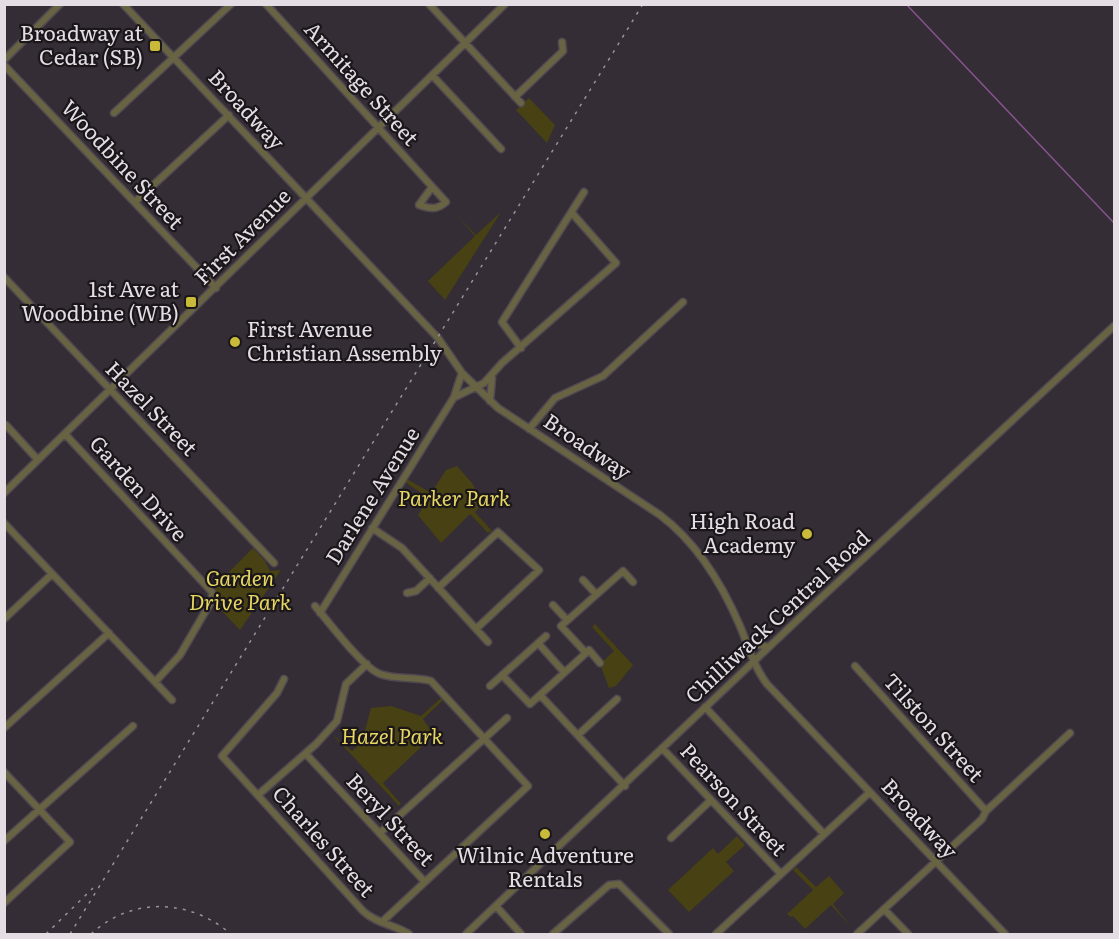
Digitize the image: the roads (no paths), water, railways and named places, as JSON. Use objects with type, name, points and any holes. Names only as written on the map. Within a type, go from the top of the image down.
[{"type":"street","points":[[4,60],[60,4]]},
{"type":"street","points":[[114,113],[231,4]]},
{"type":"street","name":"Armitage Street","points":[[266,4],[432,187]]},
{"type":"street","points":[[429,4],[521,103]]},
{"type":"street","name":"First Avenue","points":[[4,493],[505,4]]},
{"type":"street","name":"Broadway","points":[[124,5],[444,345],[475,388],[489,401],[660,515],[682,533],[715,578],[767,684],[1005,934]]},
{"type":"street","points":[[515,97],[563,51],[562,42]]},
{"type":"street","name":"Woodbine Street","points":[[4,65],[216,288]]},
{"type":"street","points":[[432,75],[501,149]]},
{"type":"street","points":[[135,202],[229,115]]},
{"type":"street","points":[[521,348],[502,322],[584,192]]},
{"type":"street","points":[[454,397],[492,378],[502,363],[616,263],[572,213]]},
{"type":"street","name":"Hazel Street","points":[[4,277],[274,563]]},
{"type":"street","points":[[529,429],[555,398],[603,376],[683,302]]},
{"type":"street","name":"Chilliwack Central Road","points":[[466,934],[626,786],[662,748],[754,661],[1114,326]]},
{"type":"street","name":"Darlene Avenue","points":[[320,613],[454,397],[462,373]]},
{"type":"street","points":[[489,401],[492,378]]},
{"type":"street","points":[[6,425],[38,460]]},
{"type":"street","name":"Garden Drive","points":[[65,434],[212,592],[212,600],[180,655],[155,682]]},
{"type":"street","points":[[4,523],[172,700]]},
{"type":"street","points":[[372,528],[402,548],[488,642]]},
{"type":"street","points":[[438,588],[498,532],[539,570],[476,629]]},
{"type":"street","points":[[586,653],[561,626],[622,571],[633,582]]},
{"type":"street","points":[[4,619],[52,574]]},
{"type":"street","points":[[407,593],[416,591],[429,578]]},
{"type":"street","points":[[583,580],[596,594]]},
{"type":"street","points":[[553,605],[567,620]]},
{"type":"street","points":[[315,606],[367,664],[379,674],[417,677],[431,681],[528,786],[383,921]]},
{"type":"street","points":[[4,728],[109,633]]},
{"type":"street","points":[[490,686],[546,636]]},
{"type":"street","points":[[538,643],[564,672]]},
{"type":"street","points":[[747,643],[769,647]]},
{"type":"street","points":[[502,675],[530,704],[589,650],[600,663]]},
{"type":"street","points":[[258,795],[306,754],[337,721],[346,684],[367,664]]},
{"type":"street","name":"Tilston Street","points":[[855,666],[986,812]]},
{"type":"street","name":"Charles Street","points":[[285,679],[277,693],[222,756],[369,917],[409,934]]},
{"type":"street","points":[[541,696],[626,786]]},
{"type":"street","points":[[578,735],[617,699]]},
{"type":"street","points":[[705,707],[824,834]]},
{"type":"street","points":[[380,833],[507,718]]},
{"type":"street","points":[[4,841],[133,726]]},
{"type":"street","points":[[857,934],[937,863],[982,819],[986,812],[1070,733]]},
{"type":"street","name":"Pearson Street","points":[[662,748],[781,874]]},
{"type":"street","name":"Beryl Street","points":[[306,754],[425,882]]},
{"type":"street","points":[[4,772],[70,842],[4,903]]},
{"type":"street","points":[[716,934],[870,792]]},
{"type":"street","points":[[671,838],[711,800]]},
{"type":"street","points":[[554,934],[609,885],[619,884],[669,934]]},
{"type":"street","points":[[496,906],[521,934]]},
{"type":"street","points":[[884,909],[908,934]]},
{"type":"waterway","points":[[906,4],[1114,223]]},
{"type":"railway","points":[[70,934],[643,4]]},
{"type":"railway","points":[[46,934],[93,888]]},
{"type":"railway","points":[[91,934],[124,913],[143,908],[161,907],[198,914],[215,922],[231,934]]},
{"type":"place","name":"Broadway at Cedar (SB)","points":[[155,46]]},
{"type":"place","name":"1st Ave at Woodbine (WB)","points":[[191,302]]},
{"type":"place","name":"First Avenue Christian Assembly","points":[[235,342]]},
{"type":"place","name":"High Road Academy","points":[[807,534]]},
{"type":"place","name":"Wilnic Adventure Rentals","points":[[545,834]]},
{"type":"park label","name":"Parker Park","points":[[454,499]]},
{"type":"park label","name":"Garden Drive Park","points":[[240,591]]},
{"type":"park label","name":"Hazel Park","points":[[392,737]]}]
